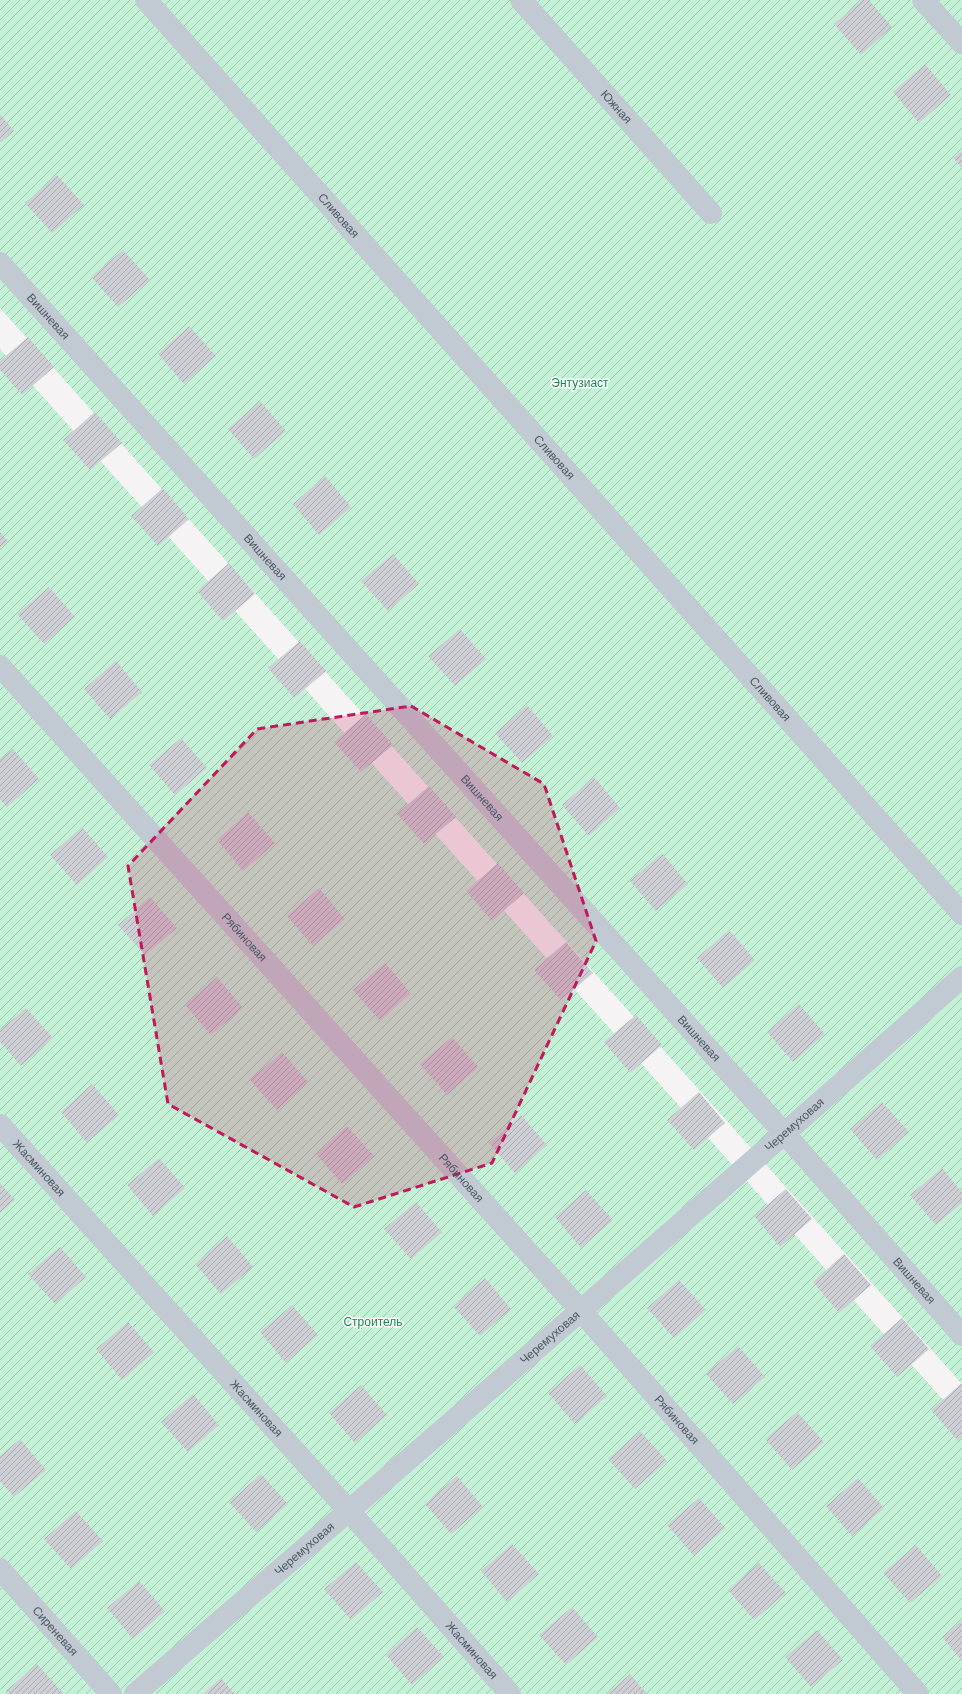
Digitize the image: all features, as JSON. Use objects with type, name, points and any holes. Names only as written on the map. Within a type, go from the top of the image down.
[{"type":"street","name":"Сливовая","points":[[146,0],[962,914]]},
{"type":"street","name":"Южная","points":[[521,0],[712,213]]},
{"type":"street","points":[[923,0],[962,43]]},
{"type":"street","name":"Вишневая","points":[[0,263],[785,1134],[962,1335]]},
{"type":"street","name":"Рябиновая","points":[[0,666],[580,1311],[918,1694]]},
{"type":"street","name":"Черемуховая","points":[[135,1694],[785,1134],[962,977]]},
{"type":"street","name":"Жасминовая","points":[[0,1125],[349,1511],[510,1694]]},
{"type":"street","name":"Сиреневая","points":[[0,1569],[111,1694]]},
{"type":"highlighted area","points":[[411,706],[544,784],[596,941],[492,1163],[354,1207],[168,1104],[128,866],[257,729]]},
{"type":"green space","name":"Энтузиаст","points":[[0,0],[962,0],[962,1384],[0,308]]},
{"type":"green space","name":"Строитель","points":[[0,349],[962,1421],[962,1694],[0,1694]]},
{"type":"building","points":[[862,0],[869,0],[892,27],[861,55],[834,24]]},
{"type":"building","points":[[925,64],[951,95],[919,123],[893,92]]},
{"type":"building","points":[[0,114],[14,131],[0,143]]},
{"type":"building","points":[[962,151],[962,168],[953,158]]},
{"type":"building","points":[[57,175],[84,205],[52,233],[25,203]]},
{"type":"building","points":[[123,250],[150,280],[118,307],[91,277]]},
{"type":"building","points":[[189,326],[216,356],[184,384],[158,354]]},
{"type":"building","points":[[28,337],[54,367],[22,395],[0,370],[0,361]]},
{"type":"building","points":[[260,401],[286,431],[254,459],[228,429]]},
{"type":"building","points":[[95,412],[122,443],[90,470],[63,440]]},
{"type":"building","points":[[325,476],[351,507],[319,535],[293,504]]},
{"type":"building","points":[[163,488],[189,519],[158,546],[131,516]]},
{"type":"building","points":[[0,532],[8,541],[0,548]]},
{"type":"building","points":[[393,554],[419,584],[388,611],[361,581]]},
{"type":"building","points":[[229,563],[255,594],[223,621],[197,591]]},
{"type":"building","points":[[49,587],[75,617],[44,644],[17,614]]},
{"type":"building","points":[[460,629],[486,659],[455,686],[428,656]]},
{"type":"building","points":[[300,641],[326,671],[294,698],[268,668]]},
{"type":"building","points":[[116,661],[142,692],[110,719],[84,689]]},
{"type":"building","points":[[527,705],[553,736],[522,763],[495,733]]},
{"type":"building","points":[[366,714],[393,745],[361,772],[334,742]]},
{"type":"building","points":[[181,738],[207,768],[175,795],[149,765]]},
{"type":"building","points":[[13,749],[39,779],[7,807],[0,799],[0,760]]},
{"type":"building","points":[[594,777],[620,808],[589,836],[562,805]]},
{"type":"building","points":[[429,786],[456,817],[424,844],[397,814]]},
{"type":"building","points":[[248,812],[275,843],[243,871],[217,840]]},
{"type":"building","points":[[82,827],[108,857],[77,885],[50,855]]},
{"type":"building","points":[[662,853],[688,884],[656,911],[630,881]]},
{"type":"building","points":[[498,863],[524,893],[492,921],[466,891]]},
{"type":"building","points":[[319,888],[345,919],[313,946],[287,916]]},
{"type":"building","points":[[150,897],[177,928],[145,955],[118,925]]},
{"type":"building","points":[[729,930],[755,960],[723,988],[697,958]]},
{"type":"building","points":[[566,942],[593,973],[561,1000],[534,970]]},
{"type":"building","points":[[385,963],[411,993],[380,1021],[353,990]]},
{"type":"building","points":[[217,977],[243,1008],[211,1035],[185,1005]]},
{"type":"building","points":[[799,1004],[825,1034],[793,1062],[767,1032]]},
{"type":"building","points":[[26,1008],[53,1038],[21,1066],[0,1042],[0,1030]]},
{"type":"building","points":[[636,1015],[662,1045],[630,1073],[604,1042]]},
{"type":"building","points":[[452,1037],[478,1067],[447,1095],[420,1064]]},
{"type":"building","points":[[282,1052],[308,1082],[277,1110],[250,1080]]},
{"type":"building","points":[[92,1084],[119,1115],[87,1143],[61,1112]]},
{"type":"building","points":[[699,1092],[725,1123],[694,1150],[667,1120]]},
{"type":"building","points":[[882,1102],[909,1132],[877,1160],[850,1129]]},
{"type":"building","points":[[521,1115],[547,1145],[515,1173],[489,1143]]},
{"type":"building","points":[[347,1126],[374,1156],[342,1184],[316,1154]]},
{"type":"building","points":[[159,1158],[185,1188],[153,1216],[127,1185]]},
{"type":"building","points":[[942,1168],[962,1192],[962,1203],[936,1225],[910,1195]]},
{"type":"building","points":[[0,1183],[15,1200],[0,1213]]},
{"type":"building","points":[[786,1189],[812,1219],[780,1247],[754,1216]]},
{"type":"building","points":[[586,1190],[613,1220],[581,1248],[555,1217]]},
{"type":"building","points":[[416,1202],[442,1232],[411,1259],[384,1229]]},
{"type":"building","points":[[227,1236],[253,1267],[221,1294],[195,1264]]},
{"type":"building","points":[[60,1247],[86,1277],[55,1304],[28,1274]]},
{"type":"building","points":[[844,1254],[871,1285],[839,1313],[813,1282]]},
{"type":"building","points":[[485,1278],[511,1309],[480,1336],[453,1306]]},
{"type":"building","points":[[679,1280],[706,1310],[674,1338],[647,1308]]},
{"type":"building","points":[[292,1305],[318,1335],[286,1363],[260,1332]]},
{"type":"building","points":[[902,1318],[929,1349],[897,1377],[870,1346]]},
{"type":"building","points":[[128,1322],[154,1352],[122,1380],[96,1349]]},
{"type":"building","points":[[738,1346],[765,1377],[733,1404],[706,1374]]},
{"type":"building","points":[[580,1365],[607,1396],[575,1424],[548,1393]]},
{"type":"building","points":[[962,1383],[962,1437],[958,1441],[931,1410]]},
{"type":"building","points":[[361,1385],[387,1415],[355,1443],[329,1413]]},
{"type":"building","points":[[193,1394],[219,1425],[188,1452],[161,1422]]},
{"type":"building","points":[[797,1412],[824,1442],[792,1470],[765,1439]]},
{"type":"building","points":[[640,1431],[667,1461],[635,1489],[608,1459]]},
{"type":"building","points":[[20,1439],[46,1470],[14,1497],[0,1481],[0,1456]]},
{"type":"building","points":[[261,1474],[288,1504],[256,1532],[229,1502]]},
{"type":"building","points":[[457,1476],[483,1507],[451,1534],[425,1504]]},
{"type":"building","points":[[858,1478],[884,1508],[852,1536],[826,1506]]},
{"type":"building","points":[[699,1498],[725,1528],[694,1556],[667,1525]]},
{"type":"building","points":[[76,1511],[103,1541],[71,1569],[44,1539]]},
{"type":"building","points":[[512,1544],[539,1574],[507,1602],[481,1571]]},
{"type":"building","points":[[916,1545],[942,1576],[910,1603],[883,1573]]},
{"type":"building","points":[[356,1562],[383,1592],[351,1620],[324,1589]]},
{"type":"building","points":[[759,1563],[786,1593],[754,1620],[728,1590]]},
{"type":"building","points":[[139,1581],[165,1611],[133,1639],[107,1608]]},
{"type":"building","points":[[572,1607],[598,1637],[566,1665],[539,1635]]},
{"type":"building","points":[[962,1620],[962,1661],[942,1637]]},
{"type":"building","points":[[417,1627],[444,1657],[412,1685],[386,1655]]},
{"type":"building","points":[[817,1630],[843,1660],[811,1687],[785,1657]]},
{"type":"building","points":[[37,1664],[64,1694],[8,1694],[6,1691]]},
{"type":"building","points":[[630,1674],[647,1694],[607,1694]]},
{"type":"building","points":[[221,1678],[235,1694],[203,1694]]}]
